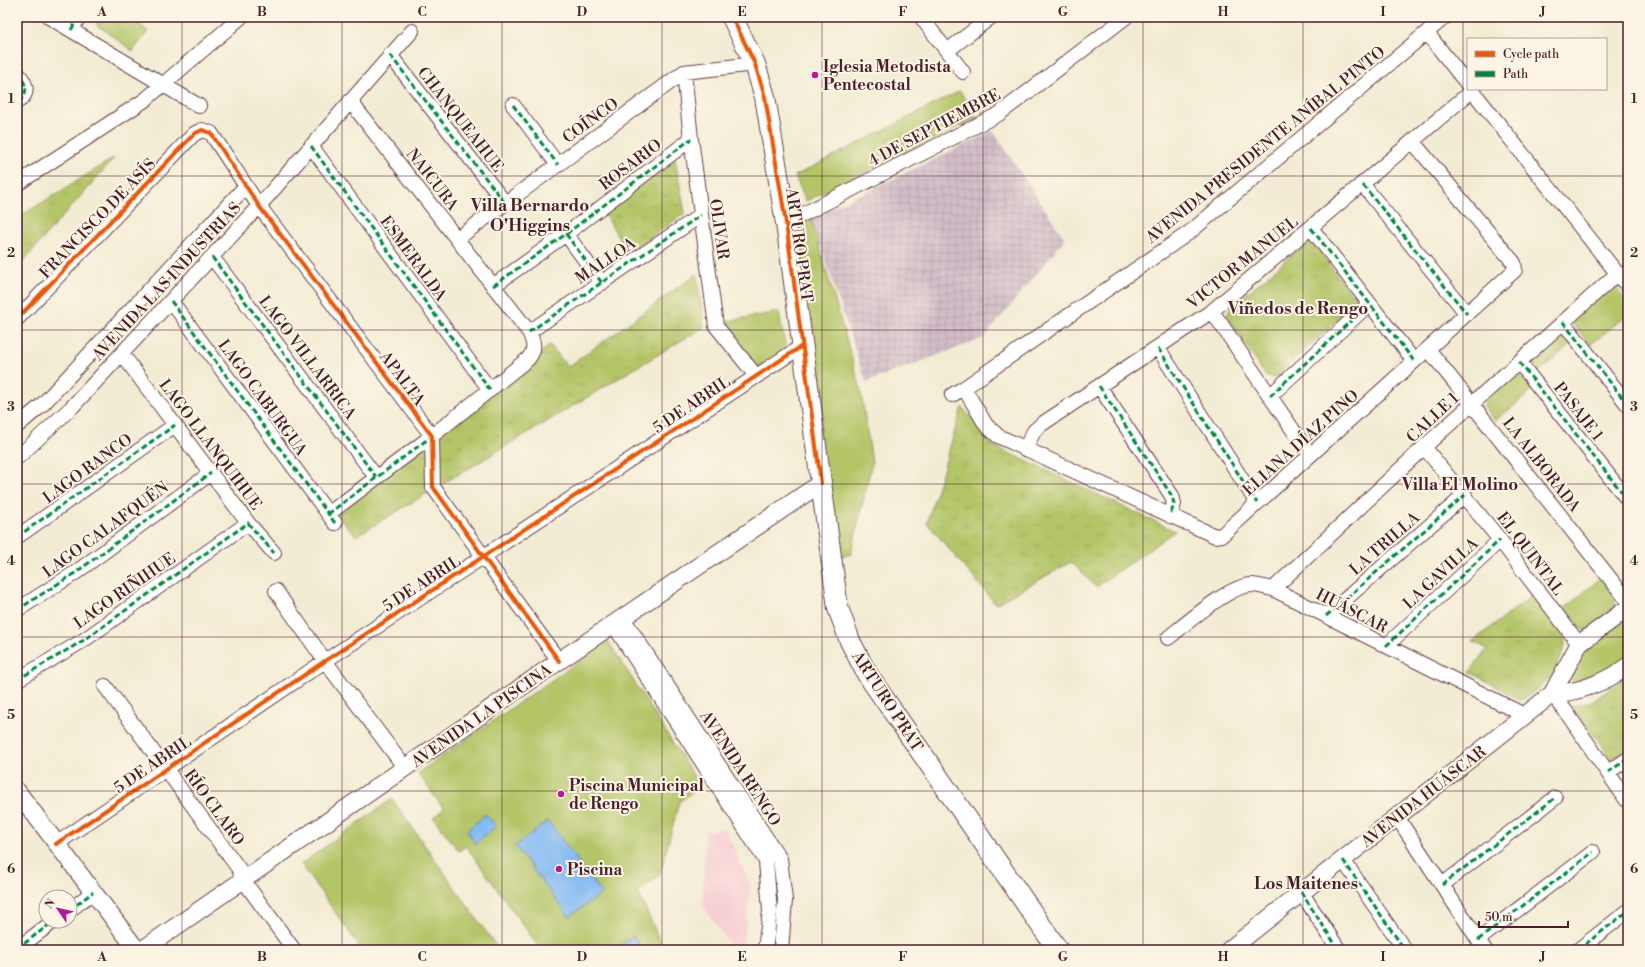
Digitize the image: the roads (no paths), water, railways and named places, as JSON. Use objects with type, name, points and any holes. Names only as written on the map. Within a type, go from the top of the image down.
[{"type":"main road","name":"ARTURO PRAT","points":[[732,17],[755,64],[765,97],[786,223],[838,608],[850,641],[867,674],[1058,950]]},
{"type":"street","points":[[49,17],[199,106]]},
{"type":"street","points":[[71,30],[79,17]]},
{"type":"street","points":[[17,184],[145,100],[241,17]]},
{"type":"street","points":[[921,17],[963,72]]},
{"type":"street","points":[[947,51],[991,17]]},
{"type":"street","name":"4 DE SEPTIEMBRE","points":[[786,223],[999,114],[1126,17]]},
{"type":"street","name":"AVENIDA PRESIDENTE ANÍBAL PINTO","points":[[964,388],[1190,232],[1445,17]]},
{"type":"street","name":"AVENIDA LAS INDUSTRIAS","points":[[17,458],[72,407],[212,257],[259,206],[412,31]]},
{"type":"street","points":[[1427,33],[1467,83]]},
{"type":"street","name":"CHANQUEAHUE","points":[[390,55],[505,203]]},
{"type":"street","points":[[684,72],[755,64]]},
{"type":"street","name":"COÍNCO","points":[[458,238],[684,72]]},
{"type":"street","name":"OLIVAR","points":[[684,72],[700,215],[716,326],[756,376]]},
{"type":"street","points":[[17,73],[24,80],[27,88],[26,94],[17,102]]},
{"type":"street","name":"VICTOR MANUEL","points":[[1024,450],[1034,431],[1042,424],[1212,311],[1413,142],[1469,90]]},
{"type":"street","points":[[1473,90],[1628,287]]},
{"type":"street","name":"NAICURA","points":[[350,101],[458,238],[529,332],[534,346],[533,353],[528,359],[490,390]]},
{"type":"street","points":[[513,105],[558,165]]},
{"type":"street","name":"APALTA","points":[[194,134],[202,130],[211,133],[259,206],[432,436]]},
{"type":"street","name":"FRANCISCO DE ASÍS","points":[[17,319],[194,134]]},
{"type":"street","name":"ROSARIO","points":[[493,286],[566,234],[691,139]]},
{"type":"street","name":"ELIANA DÍAZ PINO","points":[[964,388],[986,425],[998,436],[1024,450],[1215,536],[1222,534],[1515,270],[1514,263],[1413,142]]},
{"type":"street","name":"ESMERALDA","points":[[311,146],[490,390]]},
{"type":"street","points":[[1363,185],[1467,314]]},
{"type":"street","name":"AVENIDA LAS INDUSTRIAS","points":[[17,426],[52,394],[246,186]]},
{"type":"street","name":"MALLOA","points":[[529,332],[700,215]]},
{"type":"street","points":[[1311,228],[1414,361]]},
{"type":"street","points":[[566,234],[602,283]]},
{"type":"street","name":"LAGO VILLARRICA","points":[[212,257],[376,477]]},
{"type":"street","name":"CALLE 1","points":[[1273,589],[1424,447],[1618,274]]},
{"type":"street","name":"LAGO CABURGUA","points":[[171,301],[331,518],[376,477],[432,436]]},
{"type":"street","points":[[1270,396],[1369,304]]},
{"type":"street","points":[[1212,311],[1310,455]]},
{"type":"street","points":[[1563,322],[1628,405]]},
{"type":"street","name":"5 DE ABRIL","points":[[56,844],[325,661],[802,346]]},
{"type":"street","points":[[1158,348],[1258,503]]},
{"type":"street","name":"LA ALBORADA","points":[[1428,349],[1628,601]]},
{"type":"street","name":"LAGO LLANQUIHUE","points":[[122,354],[248,523],[274,553]]},
{"type":"street","name":"PASAJE 1","points":[[1519,362],[1628,500]]},
{"type":"street","points":[[1099,386],[1172,496],[1174,504],[1170,516]]},
{"type":"street","points":[[952,395],[964,388]]},
{"type":"street","points":[[490,390],[432,436],[433,487],[559,661]]},
{"type":"street","name":"LAGO RANCO","points":[[17,537],[175,426]]},
{"type":"street","name":"EL QUINTAL","points":[[1424,447],[1500,540],[1579,644]]},
{"type":"street","name":"LAGO CALAFQUÉN","points":[[17,610],[75,572],[211,473]]},
{"type":"street","name":"AVENIDA LA PISCINA","points":[[142,950],[559,661],[821,483]]},
{"type":"street","name":"LA TRILLA","points":[[1326,616],[1464,495]]},
{"type":"street","name":"LAGO RIÑIHUE","points":[[17,680],[84,640],[248,523]]},
{"type":"street","name":"LA GAVILLA","points":[[1386,646],[1500,540]]},
{"type":"street","name":"HUÁSCAR","points":[[1168,638],[1212,604],[1241,587],[1252,585],[1273,589],[1524,715]]},
{"type":"street","points":[[276,591],[325,661],[405,768]]},
{"type":"street","points":[[1552,694],[1579,644],[1628,608]]},
{"type":"street","name":"AVENIDA RENGO","points":[[618,621],[766,861],[770,911],[765,950]]},
{"type":"street","name":"AVENIDA RENGO","points":[[618,621],[780,859],[785,900],[781,950]]},
{"type":"street","points":[[1552,694],[1568,693],[1588,688],[1613,677],[1628,666]]},
{"type":"street","name":"RÍO CLARO","points":[[105,686],[239,869],[243,880],[294,950]]},
{"type":"street","points":[[1552,694],[1564,708],[1628,802]]},
{"type":"street","name":"AVENIDA HUÁSCAR","points":[[1229,950],[1552,694]]},
{"type":"street","points":[[1608,772],[1628,759]]},
{"type":"street","points":[[17,791],[137,950]]},
{"type":"street","points":[[1442,885],[1555,798]]},
{"type":"street","points":[[1397,817],[1481,945],[1593,852]]},
{"type":"street","points":[[1343,860],[1405,950]]},
{"type":"street","points":[[78,904],[93,892]]},
{"type":"street","points":[[1301,892],[1339,950]]},
{"type":"street","points":[[1578,950],[1628,912]]},
{"type":"street","points":[[17,949],[43,929]]},
{"type":"water","points":[[486,814],[496,826],[475,844],[467,830]]},
{"type":"water","name":"Piscina","points":[[548,821],[602,893],[569,917],[515,846]]},
{"type":"water","points":[[633,936],[643,950],[613,950]]},
{"type":"place","name":"Iglesia Metodista Pentecostal","points":[[815,75]]},
{"type":"place","name":"Piscina Municipal de Rengo","points":[[561,794]]},
{"type":"place","name":"Piscina","points":[[559,869]]},
{"type":"district","name":"Villa Bernardo O'Higgins","points":[[530,215]]},
{"type":"district","name":"Viñedos de Rengo","points":[[1298,308]]},
{"type":"district","name":"Villa El Molino","points":[[1460,484]]},
{"type":"district","name":"Los Maitenes","points":[[1306,883]]}]
